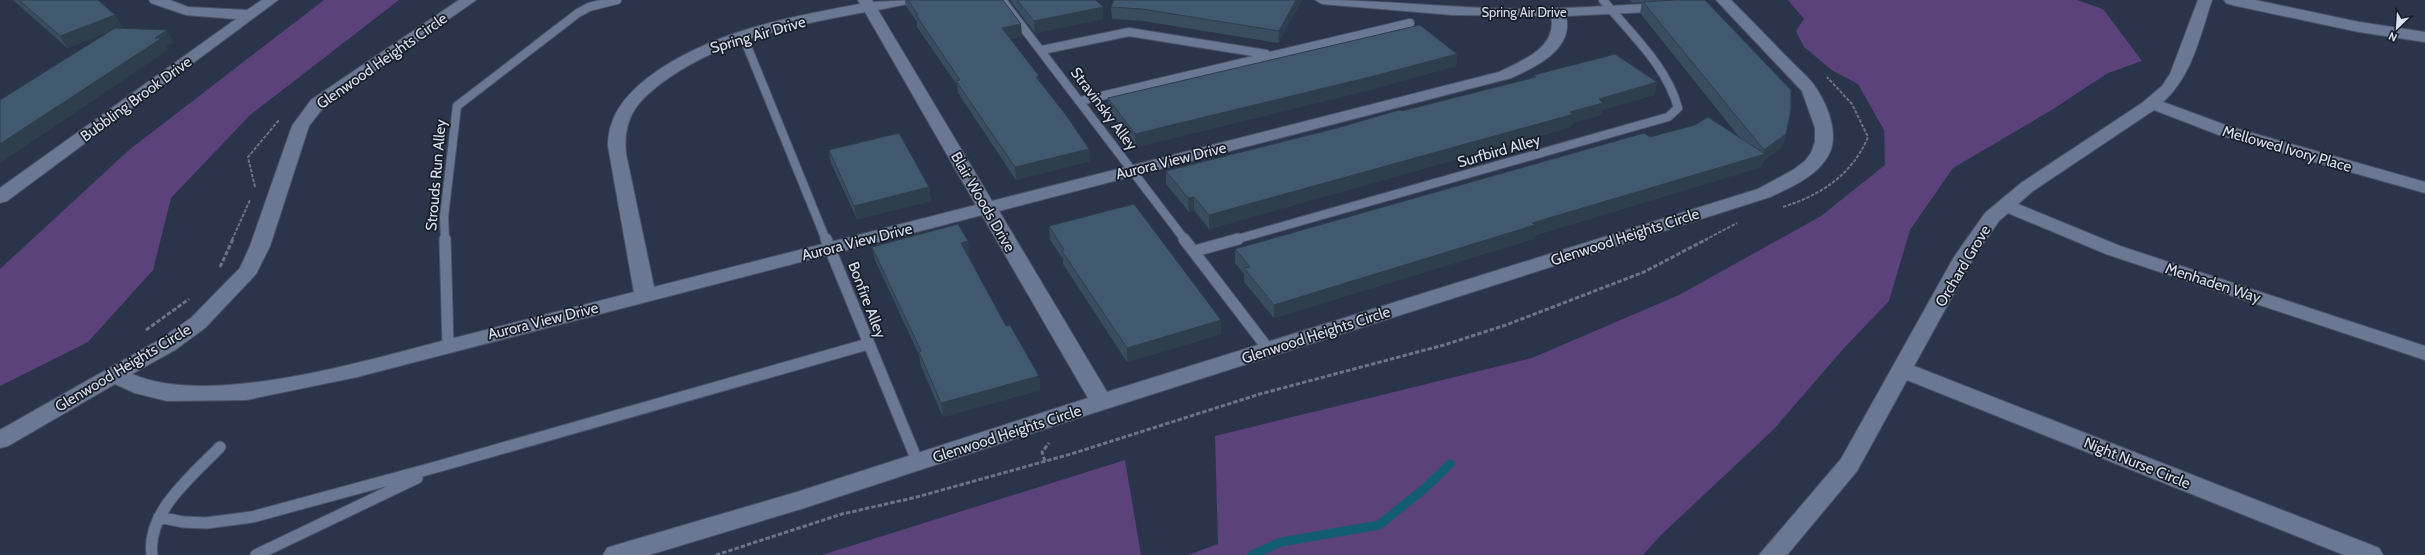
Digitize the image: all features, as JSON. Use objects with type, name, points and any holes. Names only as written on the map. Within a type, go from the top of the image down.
[{"type":"street","points":[[156,0],[186,11],[251,14]]},
{"type":"street","name":"Bubbling Brook Drive","points":[[0,198],[271,0]]},
{"type":"street","name":"Glenwood Heights Circle","points":[[0,440],[116,376],[167,345],[198,323],[249,270],[260,246],[301,126],[317,104],[469,0]]},
{"type":"street","name":"Spring Air Drive","points":[[645,295],[618,159],[617,132],[621,117],[634,98],[651,83],[702,50],[743,36],[868,3],[906,0]]},
{"type":"street","name":"Spring Air Drive","points":[[1322,0],[1452,11],[1558,12],[1607,5],[1682,6]]},
{"type":"street","name":"Orchard Grove","points":[[1772,555],[1849,465],[1903,370],[1964,257],[1992,217],[2027,187],[2152,104],[2168,89],[2178,74],[2205,0]]},
{"type":"street","points":[[2232,0],[2344,24],[2425,37]]},
{"type":"street","name":"Glenwood Heights Circle","points":[[616,555],[918,463],[1102,403],[1764,193],[1808,169],[1822,154],[1825,140],[1818,106],[1809,89],[1720,2]]},
{"type":"street","name":"Blair Woods Drive","points":[[868,3],[987,209],[1102,403]]},
{"type":"street","name":"Aurora View Drive","points":[[116,376],[143,388],[166,393],[246,392],[357,370],[448,345],[831,249],[1505,75],[1537,59],[1557,41],[1562,22],[1558,12]]},
{"type":"street","name":"Mellowed Ivory Place","points":[[2152,104],[2225,131],[2425,188]]},
{"type":"street","name":"Menhaden Way","points":[[2005,205],[2113,250],[2425,353]]},
{"type":"street","name":"Night Nurse Circle","points":[[1903,370],[2370,555]]},
{"type":"lane","name":"Strouds Run Alley","points":[[448,345],[444,217],[457,106],[578,13],[589,7],[617,0]]},
{"type":"lane","name":"Stravinsky Alley","points":[[1002,0],[1196,251],[1269,350]]},
{"type":"lane","name":"Surfbird Alley","points":[[1196,251],[1668,116],[1678,108],[1677,97],[1668,80],[1607,5]]},
{"type":"lane","points":[[1080,100],[1410,23]]},
{"type":"lane","points":[[1042,50],[1079,41],[1129,32],[1272,55]]},
{"type":"lane","name":"Bonfire Alley","points":[[743,36],[918,463]]},
{"type":"lane","points":[[159,517],[194,524],[222,524],[314,502],[868,344]]},
{"type":"lane","points":[[152,555],[151,533],[159,517],[220,447]]},
{"type":"lane","points":[[256,555],[440,466]]},
{"type":"path","points":[[253,192],[256,186],[248,157],[280,119]]},
{"type":"path","points":[[219,268],[250,198]]},
{"type":"path","points":[[140,334],[193,296]]},
{"type":"path","points":[[1045,461],[1042,452],[1046,445],[1051,441]]},
{"type":"shaded area","points":[[324,0],[399,0],[250,115],[171,198],[153,270],[88,342],[0,386],[0,269],[129,150]]},
{"type":"shaded area","points":[[1788,0],[2077,0],[2103,9],[2142,61],[2108,73],[2050,111],[1953,168],[1910,230],[1889,301],[1844,348],[1774,429],[1661,535],[1643,555],[1188,555],[1218,544],[1215,436],[1532,358],[1679,295],[1821,216],[1885,165],[1884,130],[1858,84],[1833,71],[1804,47],[1796,31],[1804,19]]},
{"type":"shaded area","points":[[1125,460],[1141,555],[822,555]]},
{"type":"building","points":[[19,0],[98,0],[115,15],[60,36]]},
{"type":"building","points":[[908,0],[1003,0],[1021,24],[1002,28],[1039,76],[1036,77],[1066,115],[1089,149],[1015,167],[956,81],[960,80],[916,15],[918,15]]},
{"type":"building","points":[[1017,0],[1096,0],[1103,7],[1034,21]]},
{"type":"building","points":[[1114,0],[1296,0],[1279,31],[1142,9],[1111,7]]},
{"type":"building","points":[[1705,0],[1791,90],[1791,110],[1786,134],[1764,150],[1643,2]]},
{"type":"building","points":[[1420,25],[1457,54],[1374,76],[1135,134],[1108,98]]},
{"type":"building","points":[[115,28],[167,30],[155,38],[162,38],[0,144],[0,100]]},
{"type":"building","points":[[1615,54],[1657,82],[1599,99],[1603,103],[1570,112],[1574,114],[1209,215],[1194,197],[1188,198],[1166,171],[1337,128],[1399,110],[1402,111],[1536,77],[1534,75]]},
{"type":"building","points":[[1708,117],[1765,154],[1532,223],[1535,225],[1274,305],[1244,268],[1250,267],[1235,249],[1644,133],[1650,137],[1695,125]]},
{"type":"building","points":[[899,133],[929,187],[854,206],[829,150]]},
{"type":"building","points":[[1134,204],[1221,320],[1127,348],[1062,251],[1064,250],[1049,226]]},
{"type":"building","points":[[958,224],[968,241],[961,243],[1006,326],[1010,325],[1039,376],[941,403],[919,352],[921,351],[872,247]]},
{"type":"waterway","points":[[1252,555],[1281,542],[1379,525],[1425,488],[1450,464]]}]
